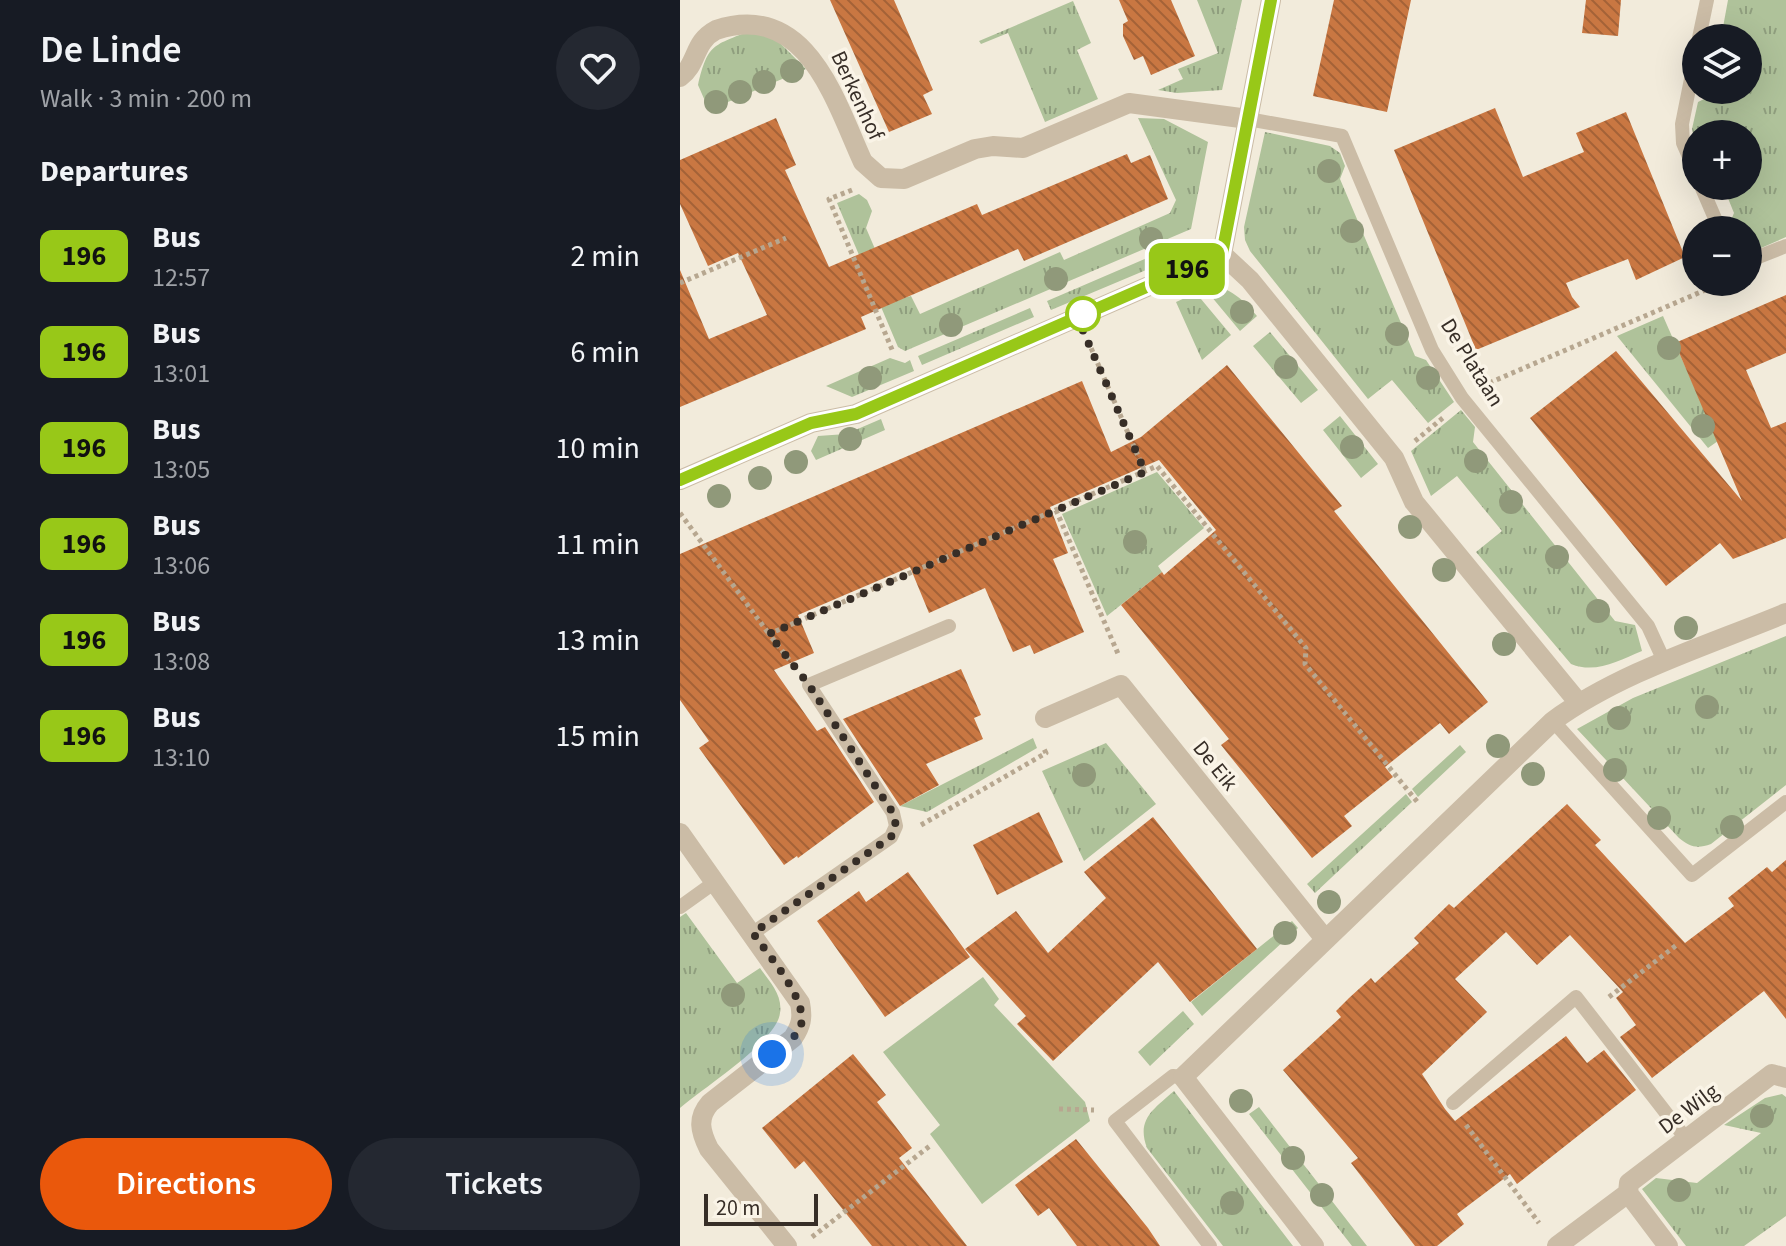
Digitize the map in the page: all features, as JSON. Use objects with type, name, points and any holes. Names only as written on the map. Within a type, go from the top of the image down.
[{"type":"street","points":[[1222,254],[1271,0]]},
{"type":"street","name":"Berkenhof","points":[[680,77],[691,65],[697,47],[713,31],[744,17],[769,18],[782,23],[796,33],[811,51],[863,162],[881,178]]},
{"type":"street","points":[[881,178],[904,179],[984,147],[1023,148],[1129,103],[1248,119]]},
{"type":"street","points":[[680,480],[811,423],[856,414],[1222,254]]},
{"type":"street","points":[[1222,254],[1250,280],[1394,458],[1414,502],[1578,702]]},
{"type":"street","points":[[1314,1246],[1183,1077],[1553,721],[1578,702],[1786,613]]},
{"type":"street","points":[[1045,718],[1121,685]]},
{"type":"street","name":"De Eik","points":[[1121,685],[1325,939]]},
{"type":"street","points":[[680,833],[794,991],[802,1014],[800,1027],[793,1038],[710,1103],[702,1112],[700,1123],[709,1149],[787,1246]]},
{"type":"street","name":"De Wilg","points":[[1552,1240],[1628,1193],[1629,1183],[1772,1074],[1786,1078]]},
{"type":"street","points":[[1628,1193],[1668,1246]]},
{"type":"lane","points":[[1702,24],[1707,0]]},
{"type":"lane","name":"De Plataan","points":[[1248,119],[1342,136],[1432,350],[1462,398],[1648,626],[1665,663]]},
{"type":"lane","points":[[1762,255],[1786,246]]},
{"type":"lane","points":[[753,933],[891,837],[896,826],[893,813],[809,685],[949,626]]},
{"type":"lane","points":[[1553,721],[1692,875],[1786,802]]},
{"type":"lane","points":[[680,907],[715,882]]},
{"type":"lane","points":[[1453,1103],[1576,997],[1687,1140]]},
{"type":"lane","points":[[1183,1077],[1173,1076],[1115,1121],[1210,1246]]},
{"type":"path","points":[[881,178],[829,199],[893,352]]},
{"type":"path","points":[[680,283],[786,238]]},
{"type":"path","points":[[1394,458],[1472,390],[1691,296]]},
{"type":"path","points":[[1077,317],[1145,472]]},
{"type":"path","points":[[769,634],[1157,466],[1306,648],[1305,664],[1419,804]]},
{"type":"path","points":[[1056,510],[1120,661],[1121,685]]},
{"type":"path","points":[[680,513],[809,685]]},
{"type":"path","points":[[896,826],[920,826],[1046,753],[1040,740]]},
{"type":"path","points":[[1589,1013],[1678,944]]},
{"type":"path","points":[[1453,1103],[1457,1113],[1552,1240]]},
{"type":"path","points":[[799,1246],[931,1145]]},
{"type":"green space","points":[[1197,0],[1242,0],[1222,90],[1177,93],[1158,90],[1183,79],[1178,69],[1218,53]]},
{"type":"green space","points":[[1728,0],[1786,0],[1786,237],[1762,248],[1762,216],[1733,216],[1729,200],[1762,200],[1762,120],[1694,120],[1698,104],[1762,104],[1762,24],[1724,24]]},
{"type":"green space","points":[[1073,1],[1091,43],[1077,50],[1098,99],[1045,122],[1008,33],[981,44],[979,41]]},
{"type":"green space","points":[[752,30],[769,32],[806,69],[709,110],[698,85],[709,53],[720,43]]},
{"type":"green space","points":[[1138,118],[1164,119],[1208,142],[1191,229],[905,351],[898,347],[837,203],[859,194],[867,200],[872,211],[866,228],[897,300],[911,296],[920,314],[1060,252],[1064,260],[1170,213],[1176,200]]},
{"type":"green space","points":[[1265,132],[1330,146],[1340,153],[1345,166],[1340,179],[1415,356],[1426,360],[1454,402],[1428,423],[1392,380],[1368,399],[1250,251],[1244,227]]},
{"type":"green space","points":[[1154,255],[1158,265],[1051,310],[1047,301]]},
{"type":"green space","points":[[1201,284],[1233,293],[1257,316],[1240,331]]},
{"type":"green space","points":[[1196,293],[1231,335],[1202,360],[1176,302]]},
{"type":"green space","points":[[1030,308],[1034,317],[922,365],[918,356]]},
{"type":"green space","points":[[1663,316],[1718,441],[1708,448],[1617,336]]},
{"type":"green space","points":[[1270,332],[1318,390],[1301,403],[1253,346]]},
{"type":"green space","points":[[890,358],[905,363],[910,360],[914,371],[852,397],[826,386]]},
{"type":"green space","points":[[1461,410],[1475,427],[1473,442],[1615,621],[1635,625],[1642,651],[1598,667],[1571,664],[1476,552],[1502,531],[1457,476],[1431,496],[1411,451]]},
{"type":"green space","points":[[1340,416],[1378,464],[1361,478],[1323,430]]},
{"type":"green space","points":[[881,419],[885,430],[816,460],[811,451],[818,436],[846,434]]},
{"type":"green space","points":[[1157,472],[1204,528],[1158,566],[1162,572],[1107,616],[1062,514]]},
{"type":"green space","points":[[1786,636],[1786,785],[1711,844],[1690,845],[1679,838],[1577,729],[1633,698]]},
{"type":"green space","points":[[1033,738],[1037,748],[927,812],[900,806]]},
{"type":"green space","points":[[1106,743],[1156,804],[1084,861],[1042,771]]},
{"type":"green space","points":[[1460,745],[1466,752],[1418,797],[1412,789]]},
{"type":"green space","points":[[1406,794],[1412,802],[1315,893],[1307,884]]},
{"type":"green space","points":[[686,913],[737,983],[760,968],[779,1000],[780,1013],[776,1024],[753,1050],[680,1108],[680,917]]},
{"type":"green space","points":[[1292,921],[1298,928],[1202,1016],[1191,1002]]},
{"type":"green space","points":[[983,977],[999,999],[994,1005],[1085,1102],[1090,1121],[982,1204],[930,1134],[940,1125],[883,1052]]},
{"type":"green space","points":[[1183,1011],[1194,1024],[1150,1066],[1138,1052]]},
{"type":"green space","points":[[1174,1091],[1293,1246],[1223,1246],[1147,1148],[1145,1122]]},
{"type":"green space","points":[[1782,1094],[1786,1097],[1786,1216],[1744,1246],[1686,1246],[1642,1189],[1656,1178],[1697,1183],[1761,1133],[1724,1125],[1765,1098]]},
{"type":"green space","points":[[1259,1107],[1367,1246],[1352,1246],[1249,1114]]},
{"type":"building","points":[[830,0],[894,0],[933,90],[923,95],[932,114],[889,132]]},
{"type":"building","points":[[1119,0],[1171,0],[1195,56],[1151,75],[1143,56],[1134,60],[1123,36],[1123,24],[1128,21]]},
{"type":"building","points":[[1334,0],[1411,0],[1387,112],[1313,96]]},
{"type":"building","points":[[1586,0],[1621,0],[1618,36],[1582,33]]},
{"type":"building","points":[[1495,108],[1523,177],[1584,152],[1576,133],[1626,112],[1682,250],[1682,258],[1636,280],[1628,259],[1566,283],[1580,307],[1476,350],[1394,150]]},
{"type":"building","points":[[776,118],[796,165],[785,170],[829,267],[977,204],[982,215],[1127,154],[1131,163],[1150,155],[1168,199],[1024,261],[1018,249],[861,317],[866,329],[680,407],[680,270],[709,339],[767,315],[738,253],[708,266],[680,204],[680,160]]},
{"type":"building","points":[[1786,295],[1786,353],[1746,370],[1771,428],[1786,422],[1786,538],[1733,559],[1720,543],[1666,586],[1530,418],[1616,351],[1742,501],[1675,343]]},
{"type":"building","points":[[1227,365],[1342,506],[1334,511],[1488,702],[1449,734],[1440,723],[1385,767],[1393,777],[1344,816],[1352,826],[1312,858],[1221,745],[1229,739],[1121,605],[1162,572],[1164,575],[1216,530],[1159,460],[1050,507],[1068,553],[1053,559],[1084,632],[1034,654],[1030,645],[1013,652],[985,588],[929,613],[910,567],[798,615],[814,653],[774,670],[817,731],[825,727],[874,802],[784,865],[699,748],[709,741],[680,700],[680,554],[1082,381],[1111,452],[1141,437]]},
{"type":"building","points":[[961,669],[981,715],[974,718],[983,739],[926,764],[939,785],[900,806],[843,719]]},
{"type":"building","points":[[1567,804],[1601,840],[1595,845],[1685,943],[1734,906],[1728,898],[1767,867],[1772,872],[1786,860],[1786,1019],[1764,991],[1652,1078],[1620,1037],[1636,1025],[1616,998],[1623,992],[1570,935],[1537,965],[1506,932],[1455,979],[1487,1012],[1422,1074],[1445,1109],[1455,1121],[1566,1036],[1587,1063],[1604,1050],[1636,1090],[1517,1184],[1510,1174],[1457,1214],[1464,1224],[1437,1246],[1415,1246],[1351,1163],[1358,1158],[1283,1070],[1341,1017],[1336,1011],[1349,998],[1371,978],[1375,983],[1419,943],[1414,938],[1449,904],[1454,908]]},
{"type":"building","points":[[1039,812],[1063,862],[997,895],[973,845]]},
{"type":"building","points":[[1153,817],[1257,949],[1190,1002],[1158,962],[1053,1061],[1017,1024],[1026,1016],[965,949],[1016,911],[1048,953],[1106,898],[1084,872]]},
{"type":"building","points":[[908,872],[970,957],[885,1017],[817,921],[859,891],[866,902]]},
{"type":"building","points":[[853,1054],[886,1095],[877,1102],[912,1148],[899,1158],[967,1246],[872,1246],[804,1161],[795,1169],[762,1128]]},
{"type":"building","points":[[1076,1139],[1160,1246],[1077,1246],[1049,1208],[1038,1216],[1015,1185]]},
{"type":"bus line","name":"196","points":[[680,480],[811,423],[856,414],[1222,254],[1271,0]]},
{"type":"route","points":[[772,1054],[793,1038],[800,1027],[802,1014],[794,991],[753,933],[891,837],[896,826],[893,813],[809,685],[769,634],[1145,472],[1077,317],[1083,314]]}]
